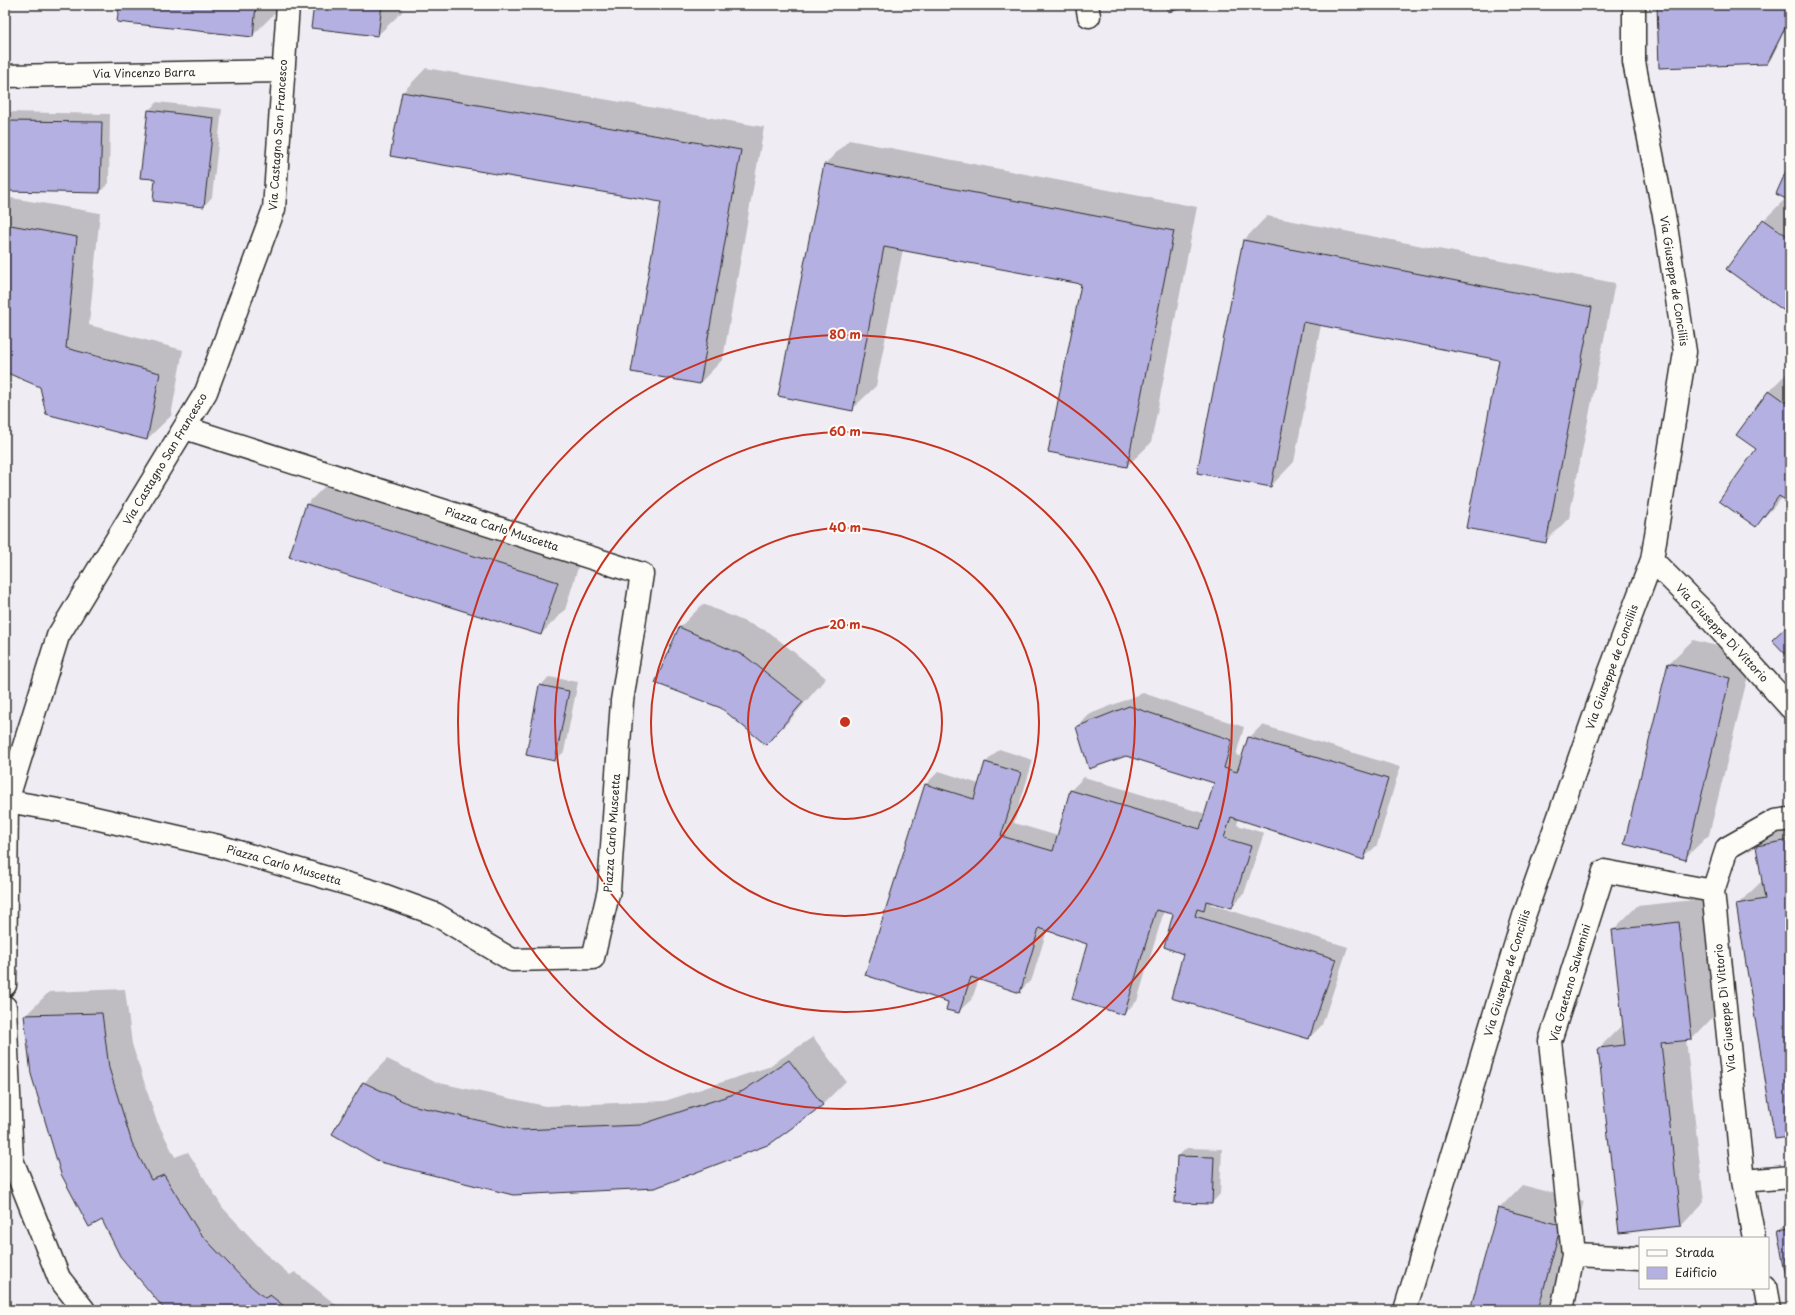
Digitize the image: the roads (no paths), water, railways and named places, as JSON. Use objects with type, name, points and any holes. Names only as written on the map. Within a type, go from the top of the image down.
[{"type":"street","name":"Via Castagno San Francesco","points":[[5,985],[6,802],[58,636],[206,392],[274,209],[288,5]]},
{"type":"street","name":"Via Giuseppe de Conciliis","points":[[1405,1310],[1524,916],[1608,674],[1652,560],[1685,352],[1666,226],[1634,62],[1634,5]]},
{"type":"street","name":"Via Vincenzo Barra","points":[[5,76],[283,71]]},
{"type":"street","name":"Piazza Carlo Muscetta","points":[[6,802],[64,811],[218,846],[375,892],[435,914],[512,960],[594,958],[609,890],[622,701],[642,574],[185,428]]},
{"type":"street","name":"Via Giuseppe Di Vittorio","points":[[1652,560],[1704,611],[1790,707]]},
{"type":"street","name":"Via Giuseppe Di Vittorio","points":[[1754,1237],[1743,1181],[1713,891],[1728,848],[1775,821],[1790,819]]},
{"type":"street","name":"Via Gaetano Salvemini","points":[[1562,1310],[1573,1255],[1550,1041],[1604,871],[1713,891]]},
{"type":"street","points":[[5,1007],[12,1160],[59,1278],[84,1310]]},
{"type":"street","points":[[1743,1181],[1790,1177]]},
{"type":"street","points":[[1573,1255],[1639,1258]]},
{"type":"street","points":[[1764,1289],[1768,1310]]}]
